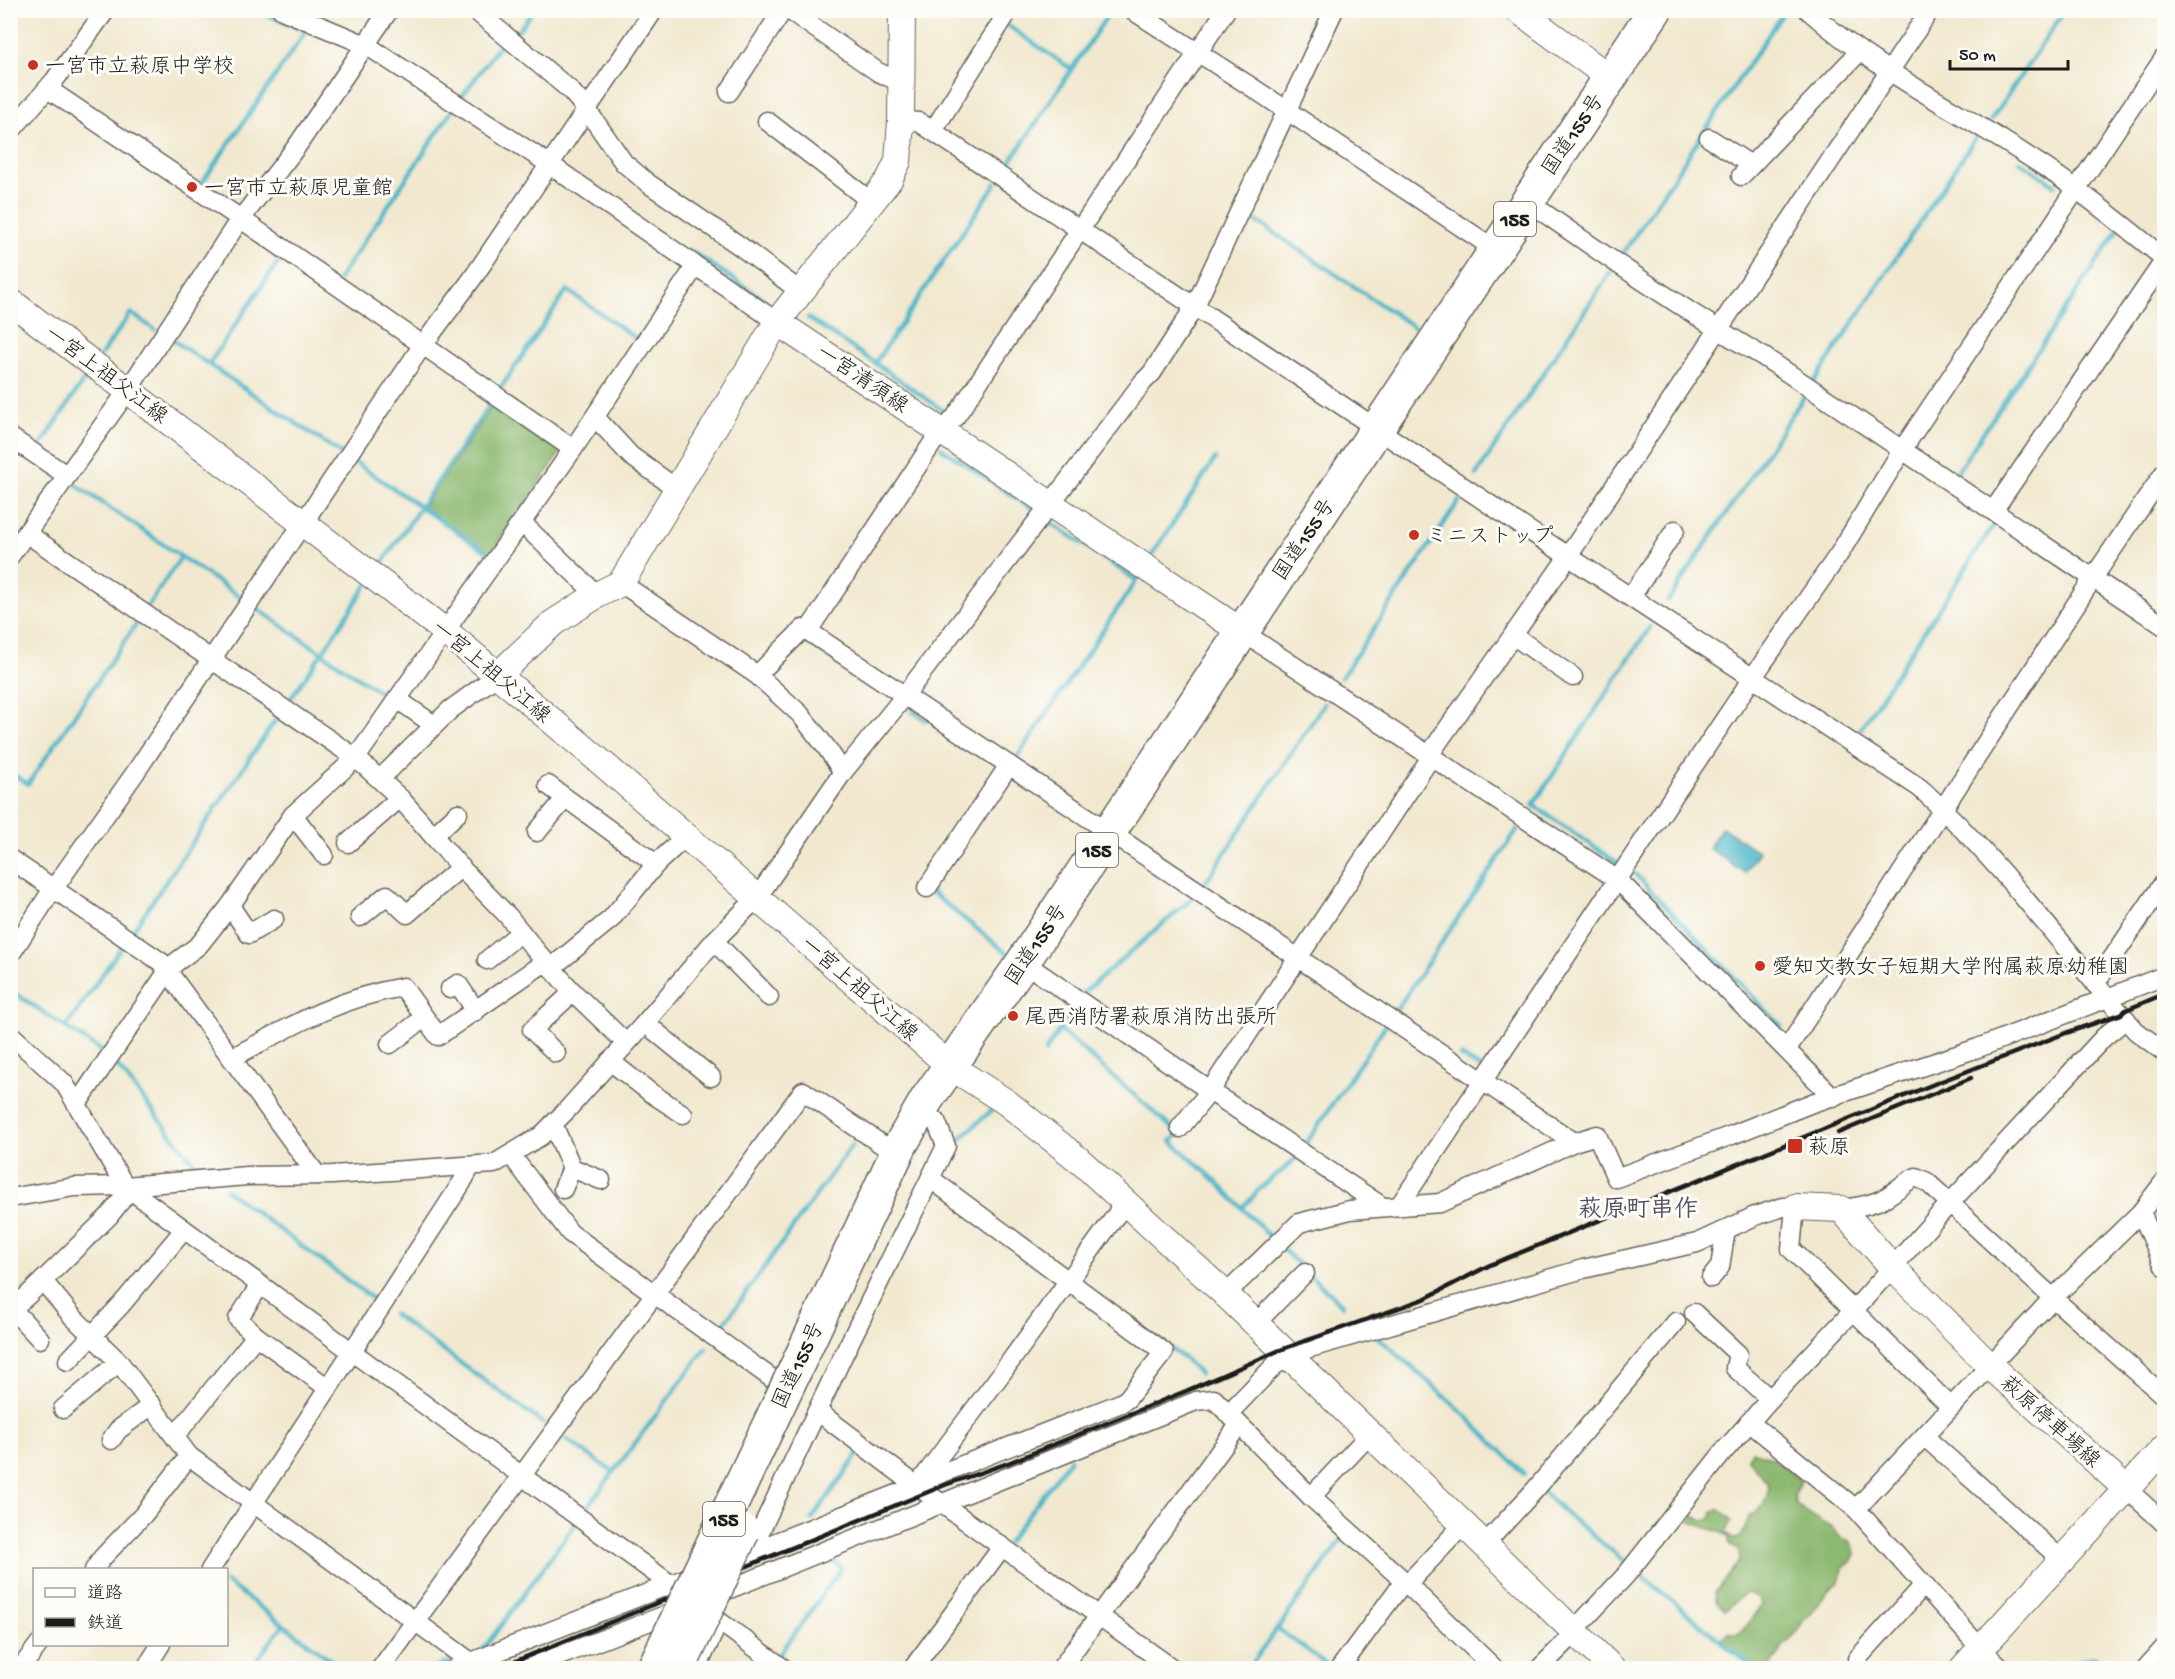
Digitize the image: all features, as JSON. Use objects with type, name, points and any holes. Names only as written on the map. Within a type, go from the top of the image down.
[{"type":"highway","name":"国道155号","points":[[654,1668],[901,1144],[927,1099],[1023,962],[1655,10]]},
{"type":"highway","name":"国道155号","points":[[691,1668],[794,1375],[936,1121],[944,1101],[951,1067]]},
{"type":"main road","points":[[498,675],[553,623],[597,595],[621,584],[777,322],[889,180],[898,161],[901,121],[902,10]]},
{"type":"main road","points":[[1518,10],[1610,78]]},
{"type":"main road","name":"一宮上祖父江線","points":[[10,301],[445,631],[602,763],[951,1067],[1006,1102],[1079,1160],[1225,1294],[1612,1668]]},
{"type":"main road","name":"一宮清須線","points":[[777,322],[1241,632]]},
{"type":"main road","points":[[1795,1206],[1841,1209]]},
{"type":"main road","name":"萩原停車場線","points":[[1841,1209],[1892,1267],[1990,1366],[2127,1489]]},
{"type":"main road","points":[[1963,1668],[2164,1448]]},
{"type":"street","points":[[10,132],[48,89],[106,10]]},
{"type":"street","points":[[282,10],[366,45],[549,164],[777,322]]},
{"type":"street","points":[[10,556],[128,390],[234,228],[297,146],[389,10]]},
{"type":"street","points":[[475,10],[570,90],[624,163],[801,292]]},
{"type":"street","points":[[10,955],[654,10]]},
{"type":"street","points":[[729,92],[783,10]]},
{"type":"street","points":[[789,10],[878,72],[902,83]]},
{"type":"street","points":[[933,131],[1009,10]]},
{"type":"street","points":[[1132,10],[1496,250]]},
{"type":"street","points":[[808,631],[942,431],[956,416],[1226,10]]},
{"type":"street","points":[[10,1198],[74,1187],[494,1164],[541,1136],[645,1023],[714,941],[757,898],[843,772],[1152,373],[1195,306],[1335,10]]},
{"type":"street","points":[[1808,10],[1834,33],[1890,72],[2078,189],[2164,259],[1993,511]]},
{"type":"street","points":[[1180,1128],[1210,1091],[1431,755],[1569,556],[1930,10]]},
{"type":"street","points":[[1709,138],[1746,171],[1860,51]]},
{"type":"street","points":[[1391,1206],[1484,1081],[1839,554],[1902,450],[2164,58]]},
{"type":"street","points":[[48,89],[241,219],[573,449]]},
{"type":"street","points":[[767,121],[873,203]]},
{"type":"street","points":[[901,121],[919,122],[933,131],[1920,788],[1989,858],[2136,1030],[2164,1052]]},
{"type":"street","points":[[1527,201],[2164,626]]},
{"type":"street","points":[[77,1104],[168,971],[199,945],[230,906],[292,815],[356,758],[522,523],[695,267]]},
{"type":"street","points":[[595,417],[631,456],[676,489]]},
{"type":"street","points":[[10,437],[66,475]]},
{"type":"street","points":[[1787,1049],[2093,578],[2164,473]]},
{"type":"street","points":[[522,523],[597,595]]},
{"type":"street","points":[[1631,597],[1676,530]]},
{"type":"street","points":[[26,533],[356,758],[400,798],[548,965],[626,1043]]},
{"type":"street","points":[[621,584],[757,675],[800,714],[843,772]]},
{"type":"street","points":[[757,675],[803,629],[808,631],[1299,957],[1574,1143]]},
{"type":"street","points":[[1241,632],[1618,880],[1833,1096]]},
{"type":"street","points":[[1514,636],[1573,677]]},
{"type":"street","points":[[380,779],[434,725],[498,675]]},
{"type":"street","points":[[397,699],[434,725]]},
{"type":"street","points":[[927,888],[1009,765]]},
{"type":"street","points":[[548,786],[656,864]]},
{"type":"street","points":[[348,843],[400,798]]},
{"type":"street","points":[[537,832],[565,799]]},
{"type":"street","points":[[433,836],[458,813]]},
{"type":"street","points":[[292,815],[324,855]]},
{"type":"street","points":[[232,1058],[308,1017],[345,1002],[403,987],[438,1036],[548,965],[611,920],[656,864],[685,837]]},
{"type":"street","points":[[10,859],[161,962],[317,1175]]},
{"type":"street","points":[[360,917],[387,895],[407,914],[460,867]]},
{"type":"street","points":[[2101,991],[2164,882]]},
{"type":"street","points":[[230,906],[249,934],[274,919]]},
{"type":"street","points":[[487,960],[521,932]]},
{"type":"street","points":[[714,941],[769,997]]},
{"type":"street","points":[[1023,962],[1210,1091],[1391,1206]]},
{"type":"street","points":[[1225,1294],[1299,1223],[1350,1210],[1440,1203],[1574,1143],[1597,1135],[1616,1178],[1833,1096],[1978,1048],[2101,991],[2164,976]]},
{"type":"street","points":[[450,989],[458,984],[476,1011]]},
{"type":"street","points":[[556,1053],[532,1030],[573,992]]},
{"type":"street","points":[[390,1044],[424,1018]]},
{"type":"street","points":[[1540,1668],[1626,1575],[1749,1422],[2104,1037],[2126,1019]]},
{"type":"street","points":[[645,1023],[711,1077]]},
{"type":"street","points":[[10,1034],[64,1083],[125,1186],[183,1231],[522,1476],[675,1583]]},
{"type":"street","points":[[610,1061],[651,1094],[683,1114]]},
{"type":"street","points":[[381,1668],[803,1091],[887,1148],[901,1144]]},
{"type":"street","points":[[691,1668],[718,1621],[946,1146],[936,1121]]},
{"type":"street","points":[[554,1124],[572,1168],[563,1190]]},
{"type":"street","points":[[511,1155],[570,1233],[655,1293],[794,1375],[675,1583],[666,1615],[641,1668]]},
{"type":"street","points":[[211,1568],[471,1166]]},
{"type":"street","points":[[572,1168],[601,1180]]},
{"type":"street","points":[[1841,1209],[1862,1207],[1891,1194],[1904,1182],[1916,1177],[1927,1182],[2164,1396]]},
{"type":"street","points":[[43,1281],[72,1316],[119,1362],[189,1456],[416,1622],[469,1667],[1127,1399],[1164,1352],[931,1179]]},
{"type":"street","points":[[1856,1509],[2053,1298],[2141,1212],[2164,1182]]},
{"type":"street","points":[[40,1339],[11,1309],[109,1216],[124,1197],[125,1186]]},
{"type":"street","points":[[917,1486],[1005,1370],[1116,1214],[1122,1200]]},
{"type":"street","points":[[1061,1668],[1100,1616],[1234,1420],[1277,1363],[1292,1361],[1293,1357],[1303,1350],[1583,1269],[1697,1243],[1755,1216],[1795,1206],[1791,1249],[1951,1407]]},
{"type":"street","points":[[2141,1212],[2164,1266]]},
{"type":"street","points":[[1711,1278],[1720,1267],[1726,1229]]},
{"type":"street","points":[[68,1361],[94,1336],[183,1231]]},
{"type":"street","points":[[1256,1325],[1305,1273]]},
{"type":"street","points":[[260,1285],[238,1319],[256,1336],[328,1389]]},
{"type":"street","points":[[1694,1313],[1738,1354],[1735,1368],[1770,1400]]},
{"type":"street","points":[[1484,1545],[1534,1491],[1676,1322]]},
{"type":"street","points":[[175,1436],[256,1336]]},
{"type":"street","points":[[63,1409],[119,1362]]},
{"type":"street","points":[[528,1668],[855,1540],[1196,1401],[1214,1399],[1311,1497],[1404,1581],[1494,1668]]},
{"type":"street","points":[[111,1440],[118,1430],[152,1405]]},
{"type":"street","points":[[817,1411],[917,1486],[1172,1668]]},
{"type":"street","points":[[1749,1422],[1856,1509],[1981,1649],[2002,1668]]},
{"type":"street","points":[[1311,1497],[1369,1435]]},
{"type":"street","points":[[1925,1437],[2062,1560]]},
{"type":"street","points":[[95,1568],[144,1514],[189,1456]]},
{"type":"street","points":[[2127,1489],[2164,1523]]},
{"type":"street","points":[[1340,1668],[1404,1581],[1411,1580],[1463,1525]]},
{"type":"street","points":[[913,1668],[1002,1547]]},
{"type":"street","points":[[1857,1659],[1924,1585]]},
{"type":"street","points":[[694,1604],[783,1668]]},
{"type":"street","points":[[21,1668],[38,1646]]},
{"type":"street","points":[[146,1668],[160,1646]]},
{"type":"street","points":[[2146,1668],[2164,1648]]},
{"type":"green space","points":[[495,402],[558,444],[560,453],[491,553],[423,507]]},
{"type":"green space","points":[[1752,1451],[1772,1458],[1801,1481],[1794,1496],[1796,1504],[1832,1528],[1840,1537],[1852,1542],[1855,1554],[1851,1562],[1843,1568],[1840,1582],[1824,1596],[1788,1642],[1781,1647],[1780,1654],[1768,1668],[1751,1667],[1721,1639],[1728,1632],[1736,1635],[1743,1631],[1761,1605],[1758,1598],[1747,1593],[1725,1610],[1716,1601],[1715,1592],[1740,1560],[1739,1551],[1730,1544],[1728,1536],[1686,1519],[1687,1512],[1703,1521],[1711,1519],[1713,1511],[1720,1510],[1732,1520],[1726,1532],[1734,1539],[1741,1537],[1750,1516],[1761,1507],[1766,1499],[1769,1485],[1747,1458]]},
{"type":"water","points":[[1722,827],[1759,852],[1745,873],[1708,848]]},
{"type":"waterway","points":[[202,183],[306,31],[255,10]]},
{"type":"waterway","points":[[514,36],[534,10]]},
{"type":"waterway","points":[[983,10],[996,18]]},
{"type":"waterway","points":[[1004,171],[1111,10]]},
{"type":"waterway","points":[[1620,258],[1785,10]]},
{"type":"waterway","points":[[1991,120],[2065,10]]},
{"type":"waterway","points":[[1007,25],[1071,69]]},
{"type":"waterway","points":[[460,99],[502,42]]},
{"type":"waterway","points":[[338,280],[453,109]]},
{"type":"waterway","points":[[1812,385],[1978,134]]},
{"type":"waterway","points":[[2019,161],[2055,185]]},
{"type":"waterway","points":[[808,318],[875,363],[996,183]]},
{"type":"waterway","points":[[1243,212],[1414,327]]},
{"type":"waterway","points":[[1953,478],[2118,230]]},
{"type":"waterway","points":[[689,250],[763,299]]},
{"type":"waterway","points":[[209,364],[281,258]]},
{"type":"waterway","points":[[1476,475],[1614,267]]},
{"type":"waterway","points":[[500,389],[567,290],[634,337]]},
{"type":"waterway","points":[[101,355],[131,313],[155,330]]},
{"type":"waterway","points":[[167,336],[343,455]]},
{"type":"waterway","points":[[875,363],[945,412],[945,416]]},
{"type":"waterway","points":[[40,447],[89,372]]},
{"type":"waterway","points":[[1668,601],[1805,395]]},
{"type":"waterway","points":[[379,568],[493,400]]},
{"type":"waterway","points":[[941,447],[1035,510]]},
{"type":"waterway","points":[[350,459],[490,554]]},
{"type":"waterway","points":[[1149,560],[1215,459]]},
{"type":"waterway","points":[[69,480],[243,599]]},
{"type":"waterway","points":[[1341,678],[1459,501]]},
{"type":"waterway","points":[[1861,728],[1997,520]]},
{"type":"waterway","points":[[1050,522],[1136,580]]},
{"type":"waterway","points":[[145,610],[181,557]]},
{"type":"waterway","points":[[1014,762],[1140,575]]},
{"type":"waterway","points":[[252,605],[322,653],[367,585]]},
{"type":"waterway","points":[[10,772],[28,784],[141,617]]},
{"type":"waterway","points":[[1618,863],[1533,805],[1650,627]]},
{"type":"waterway","points":[[801,638],[866,681]]},
{"type":"waterway","points":[[286,705],[322,653],[390,699]]},
{"type":"waterway","points":[[1203,886],[1324,704]]},
{"type":"waterway","points":[[912,711],[926,720]]},
{"type":"waterway","points":[[129,936],[281,712]]},
{"type":"waterway","points":[[1395,1012],[1517,830]]},
{"type":"waterway","points":[[1635,874],[1781,1026]]},
{"type":"waterway","points":[[931,892],[1013,958]]},
{"type":"waterway","points":[[1082,994],[1195,896]]},
{"type":"waterway","points":[[66,1027],[124,943]]},
{"type":"waterway","points":[[10,990],[106,1054]]},
{"type":"waterway","points":[[1045,1052],[1076,1004]]},
{"type":"waterway","points":[[1303,1148],[1387,1023]]},
{"type":"waterway","points":[[1060,1030],[1179,1134],[1171,1141],[1216,1181],[1274,1241]]},
{"type":"waterway","points":[[1461,1056],[1482,1069]]},
{"type":"waterway","points":[[114,1062],[198,1168]]},
{"type":"waterway","points":[[951,1147],[991,1111]]},
{"type":"waterway","points":[[723,1325],[852,1145]]},
{"type":"waterway","points":[[1242,1208],[1270,1179],[1298,1155]]},
{"type":"waterway","points":[[226,1190],[377,1302]]},
{"type":"waterway","points":[[1282,1249],[1304,1269]]},
{"type":"waterway","points":[[1310,1275],[1343,1306]]},
{"type":"waterway","points":[[393,1314],[543,1423]]},
{"type":"waterway","points":[[1377,1336],[1461,1411],[1524,1474]]},
{"type":"waterway","points":[[1168,1346],[1200,1374]]},
{"type":"waterway","points":[[583,1513],[706,1348]]},
{"type":"waterway","points":[[830,1413],[827,1411],[857,1348]]},
{"type":"waterway","points":[[566,1439],[613,1472]]},
{"type":"waterway","points":[[812,1519],[859,1453]]},
{"type":"waterway","points":[[1007,1543],[1070,1459]]},
{"type":"waterway","points":[[1541,1490],[1570,1517],[1627,1563]]},
{"type":"waterway","points":[[482,1651],[576,1523]]},
{"type":"waterway","points":[[1249,1668],[1344,1536]]},
{"type":"waterway","points":[[778,1656],[842,1568],[827,1557]]},
{"type":"waterway","points":[[1635,1570],[1753,1668]]},
{"type":"waterway","points":[[228,1583],[342,1668]]},
{"type":"waterway","points":[[251,1668],[283,1625]]},
{"type":"waterway","points":[[1278,1629],[1332,1668]]},
{"type":"waterway","points":[[2071,1668],[2078,1661],[2095,1657],[2108,1668]]},
{"type":"waterway","points":[[434,1668],[452,1662]]},
{"type":"railway","points":[[499,1668],[945,1485],[1008,1463],[1186,1391],[1280,1350],[1424,1299],[1490,1265],[1934,1084],[2121,1014],[2164,994]]},
{"type":"railway","points":[[1838,1133],[1971,1078]]},
{"type":"place","name":"一宮市立萩原中学校","points":[[33,65]]},
{"type":"place","name":"一宮市立萩原児童館","points":[[192,187]]},
{"type":"place","name":"ミニストップ","points":[[1414,535]]},
{"type":"place","name":"愛知文教女子短期大学附属萩原幼稚園","points":[[1760,966]]},
{"type":"place","name":"尾西消防署萩原消防出張所","points":[[1013,1016]]},
{"type":"place","name":"萩原","points":[[1795,1146]]},
{"type":"district","name":"萩原町串作","points":[[1638,1208]]}]
